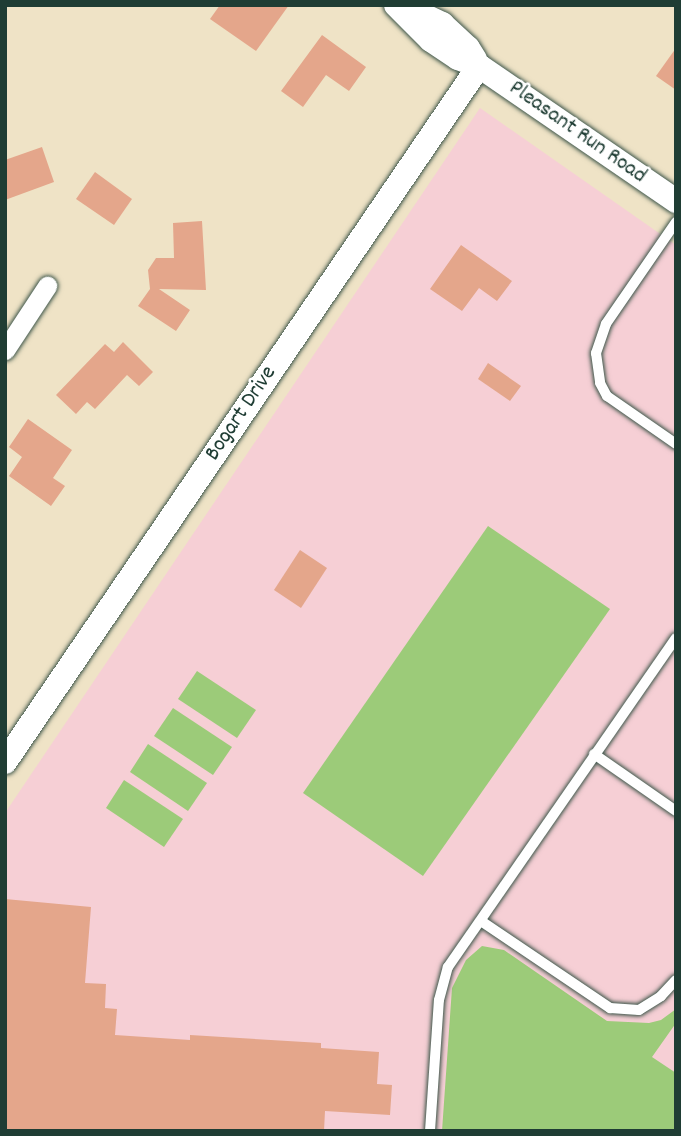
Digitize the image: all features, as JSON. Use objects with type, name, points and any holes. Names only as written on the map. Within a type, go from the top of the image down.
[{"type":"street","name":"Pleasant Run Road","points":[[398,5],[430,40],[458,58],[479,66],[676,201]]},
{"type":"street","name":"Bogart Drive","points":[[5,762],[479,66]]},
{"type":"street","points":[[5,349],[47,286]]},
{"type":"lane","points":[[676,222],[606,324],[596,352],[598,375],[607,396],[676,444]]},
{"type":"lane","points":[[430,1131],[442,982],[453,958],[676,638]]},
{"type":"lane","points":[[594,754],[676,811]]},
{"type":"lane","points":[[481,921],[610,1008],[639,1010],[661,996],[676,980]]},
{"type":"shaded area","points":[[480,108],[676,245],[676,1131],[5,1131],[5,813]]},
{"type":"green space","points":[[488,526],[610,609],[423,876],[303,793]]},
{"type":"green space","points":[[197,671],[256,710],[237,738],[178,699]]},
{"type":"green space","points":[[173,708],[232,747],[213,775],[154,736]]},
{"type":"green space","points":[[148,744],[207,783],[188,811],[130,772]]},
{"type":"green space","points":[[124,780],[183,819],[164,847],[106,808]]},
{"type":"green space","points":[[482,946],[504,950],[607,1021],[649,1023],[661,1020],[676,1009],[676,1023],[652,1057],[676,1073],[676,1131],[442,1131],[452,988],[466,960]]},
{"type":"building","points":[[220,5],[289,5],[256,51],[210,19]]},
{"type":"building","points":[[322,35],[366,67],[349,91],[326,75],[303,107],[281,91]]},
{"type":"building","points":[[676,48],[676,90],[656,76]]},
{"type":"building","points":[[42,147],[54,182],[5,200],[5,160]]},
{"type":"building","points":[[95,172],[132,199],[114,225],[76,199]]},
{"type":"building","points":[[202,221],[206,290],[159,289],[190,310],[176,331],[138,306],[150,289],[148,270],[156,258],[174,258],[173,223]]},
{"type":"building","points":[[461,245],[512,281],[497,301],[479,288],[462,311],[430,289]]},
{"type":"building","points":[[123,342],[153,372],[139,386],[127,375],[95,409],[87,402],[76,414],[56,395],[105,344],[114,352]]},
{"type":"building","points":[[488,363],[521,386],[510,401],[478,379]]},
{"type":"building","points":[[28,419],[72,450],[53,478],[65,486],[51,506],[9,476],[22,457],[9,447]]},
{"type":"building","points":[[300,550],[327,568],[301,608],[274,590]]},
{"type":"building","points":[[5,899],[91,907],[85,983],[106,984],[105,1008],[117,1009],[115,1035],[190,1040],[190,1035],[321,1043],[321,1048],[379,1052],[377,1084],[392,1085],[390,1115],[325,1111],[324,1131],[5,1131]]}]
